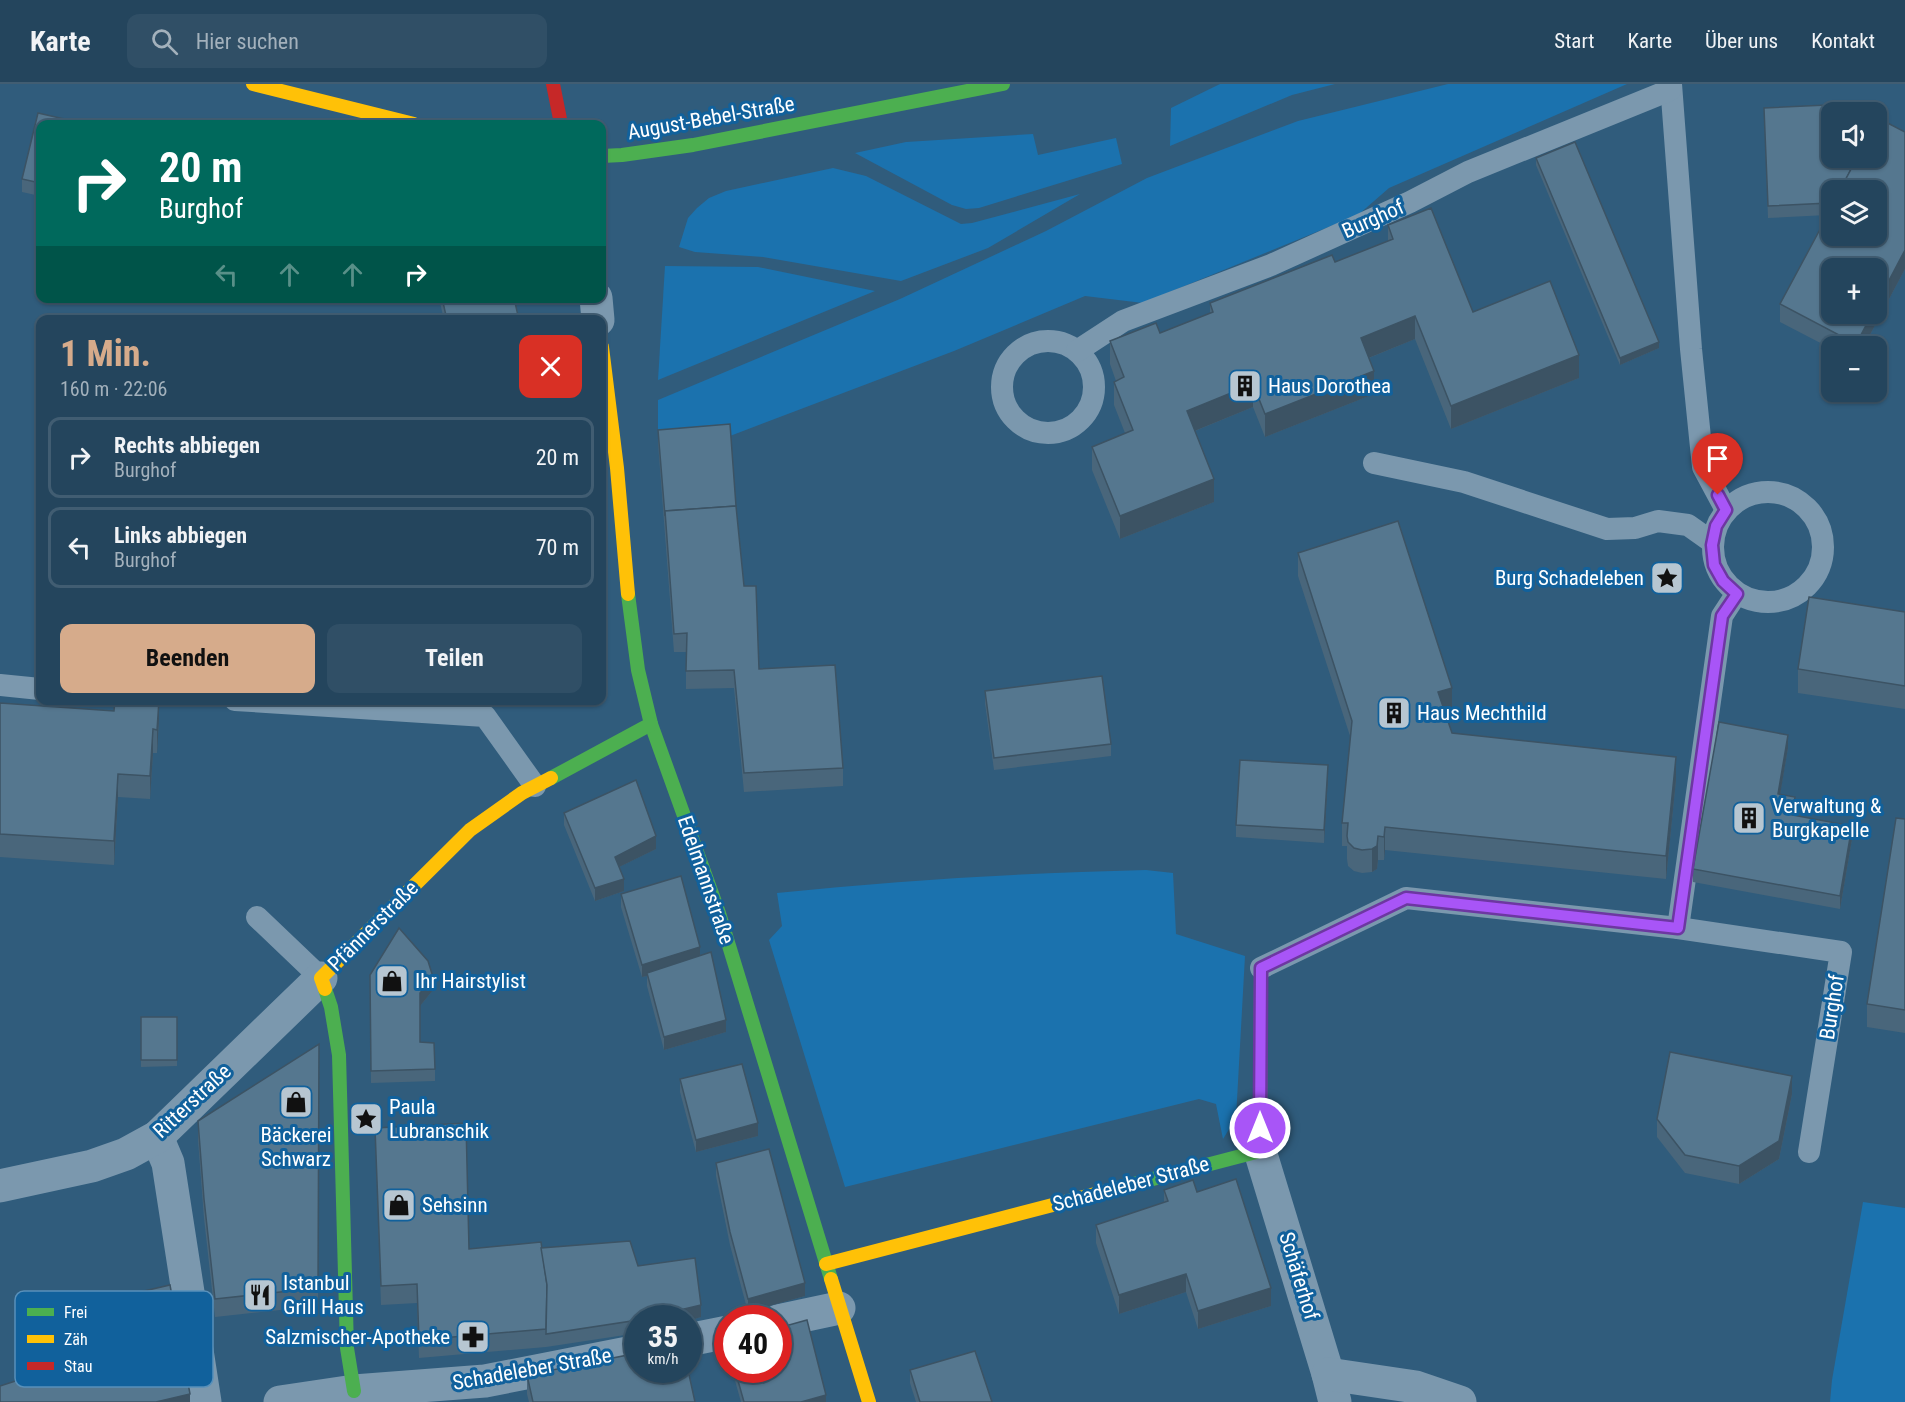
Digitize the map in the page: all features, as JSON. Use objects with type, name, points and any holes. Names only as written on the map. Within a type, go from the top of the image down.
[{"type":"street","points":[[253,84],[398,120]]},
{"type":"street","points":[[553,84],[560,120]]},
{"type":"street","name":"August-Bebel-Straße","points":[[606,156],[693,146],[1003,84]]},
{"type":"street","name":"Edelmannstraße","points":[[606,379],[636,659],[651,724],[719,913],[868,1402]]},
{"type":"street","name":"Pfännerstraße","points":[[354,1391],[347,1348],[339,1055],[331,1007],[321,978],[470,830],[535,786],[651,724]]},
{"type":"street","points":[[1260,1151],[1261,968]]},
{"type":"street","name":"Ritterstraße","points":[[0,1186],[92,1166],[126,1154],[157,1137],[321,978]]},
{"type":"street","points":[[157,1137],[168,1162],[188,1291]]},
{"type":"street","name":"Schadeleber Straße","points":[[826,1264],[1260,1151]]},
{"type":"street","name":"Schäferhof","points":[[1260,1151],[1332,1388]]},
{"type":"street","points":[[792,1318],[839,1308]]},
{"type":"street","name":"Schadeleber Straße","points":[[280,1402],[354,1391],[488,1392],[624,1355]]},
{"type":"street","points":[[203,1387],[205,1402]]},
{"type":"street","points":[[1332,1388],[1416,1387],[1460,1402]]},
{"type":"lane","name":"Burghof","points":[[1077,351],[1123,321],[1271,265],[1410,202],[1468,172],[1671,87],[1703,467],[1726,510]]},
{"type":"lane","points":[[1035,343],[1063,343],[1077,351],[1089,365],[1094,380],[1094,396],[1088,411],[1070,428],[1054,433],[1038,433],[1024,427],[1012,416],[1004,402],[1003,376],[1010,362],[1021,350],[1035,343]]},
{"type":"lane","points":[[1374,463],[1464,482],[1606,529],[1635,528],[1658,521],[1688,525],[1712,542]]},
{"type":"lane","points":[[1759,492],[1774,492],[1792,497],[1808,509],[1819,524],[1823,543],[1822,561],[1814,579],[1801,592],[1784,600],[1764,603],[1737,594],[1723,581],[1714,565],[1712,542],[1716,526],[1726,510],[1741,498],[1759,492]]},
{"type":"lane","points":[[1678,928],[1722,616],[1737,594]]},
{"type":"lane","points":[[0,685],[36,689]]},
{"type":"lane","points":[[313,705],[485,716],[535,786]]},
{"type":"lane","name":"Burghof","points":[[1261,968],[1406,898],[1678,928],[1841,952],[1809,1152]]},
{"type":"lane","points":[[257,916],[321,978]]},
{"type":"shaded area","points":[[1220,84],[1335,84],[1292,95],[1170,146],[1171,108]]},
{"type":"shaded area","points":[[1448,84],[1627,84],[1389,188],[1358,215],[1143,303],[1085,296],[954,351],[730,436],[658,443],[658,400],[900,299],[1046,231],[1147,178],[1298,121]]},
{"type":"shaded area","points":[[1033,134],[1038,155],[1116,138],[1122,164],[979,208],[966,209],[952,205],[855,153],[906,142]]},
{"type":"shaded area","points":[[833,168],[866,176],[961,224],[1080,194],[988,248],[901,281],[763,257],[695,252],[679,247],[688,218],[709,198],[726,191]]},
{"type":"shaded area","points":[[665,266],[758,267],[875,291],[658,380]]},
{"type":"shaded area","points":[[1146,870],[1173,873],[1176,934],[1245,956],[1236,1118],[1223,1139],[1216,1104],[1199,1099],[845,1187],[769,940],[782,926],[777,893],[962,878]]},
{"type":"shaded area","points":[[1863,1202],[1905,1208],[1905,1402],[1830,1402]]},
{"type":"building","points":[[1821,105],[1821,168],[1852,168],[1845,180],[1821,180],[1821,203],[1768,206],[1764,108]]},
{"type":"building","points":[[38,113],[69,120],[36,120]]},
{"type":"building","points":[[36,121],[36,182],[22,179]]},
{"type":"building","points":[[1887,123],[1905,132],[1905,250],[1887,284],[1887,258],[1821,258],[1821,324],[1867,324],[1860,336],[1841,336],[1780,304],[1821,228],[1821,246],[1887,246],[1887,180],[1845,180],[1852,168],[1887,168]]},
{"type":"building","points":[[1575,142],[1659,342],[1620,358],[1536,158]]},
{"type":"building","name":"Haus Dorothea","points":[[1431,208],[1473,312],[1550,281],[1579,355],[1451,406],[1415,316],[1361,338],[1374,371],[1265,414],[1253,384],[1187,411],[1214,479],[1120,516],[1092,447],[1133,430],[1114,382],[1124,377],[1110,341],[1156,323],[1160,333],[1213,312],[1210,303],[1332,255],[1335,262],[1393,239],[1388,225]]},
{"type":"building","points":[[443,303],[515,303],[518,315],[446,315]]},
{"type":"building","points":[[730,424],[736,506],[665,511],[665,516],[658,430]]},
{"type":"building","points":[[736,506],[744,586],[756,586],[759,669],[835,665],[843,768],[744,773],[734,670],[686,671],[687,633],[674,634],[665,511]]},
{"type":"building","name":"Haus Mechthild","points":[[1398,521],[1452,688],[1438,692],[1452,733],[1676,757],[1666,856],[1385,827],[1384,837],[1378,836],[1377,846],[1372,849],[1354,848],[1348,842],[1348,823],[1342,823],[1352,721],[1298,553]]},
{"type":"building","points":[[1809,597],[1905,612],[1905,686],[1798,669]]},
{"type":"building","points":[[1102,676],[1111,744],[994,758],[985,691]]},
{"type":"building","points":[[0,703],[114,711],[115,705],[159,705],[157,730],[153,729],[150,776],[118,774],[114,841],[0,834]]},
{"type":"building","name":"Verwaltung & Burgkapelle","points":[[1719,722],[1788,735],[1778,794],[1795,797],[1792,815],[1852,826],[1840,896],[1693,869]]},
{"type":"building","points":[[1240,760],[1328,765],[1324,830],[1236,825]]},
{"type":"building","points":[[636,780],[656,836],[615,857],[624,879],[595,888],[564,813]]},
{"type":"building","points":[[1896,818],[1905,819],[1905,1010],[1867,1004]]},
{"type":"building","points":[[681,876],[700,947],[642,965],[621,894]]},
{"type":"building","points":[[399,928],[428,961],[433,977],[420,993],[420,1042],[434,1043],[435,1069],[371,1071],[370,975]]},
{"type":"building","points":[[711,952],[726,1020],[664,1037],[647,973]]},
{"type":"building","points":[[141,1017],[177,1017],[177,1060],[141,1060]]},
{"type":"building","points":[[319,1044],[318,1288],[215,1299],[198,1121]]},
{"type":"building","points":[[1670,1052],[1792,1076],[1779,1141],[1739,1166],[1685,1155],[1657,1119]]},
{"type":"building","points":[[742,1064],[758,1123],[696,1140],[680,1079]]},
{"type":"building","points":[[466,1123],[469,1249],[541,1242],[547,1285],[546,1329],[419,1340],[417,1284],[381,1286],[375,1128]]},
{"type":"building","points":[[769,1149],[805,1283],[748,1299],[730,1232],[716,1163]]},
{"type":"building","points":[[1236,1179],[1271,1288],[1198,1311],[1186,1274],[1119,1295],[1096,1225],[1168,1201],[1164,1190],[1193,1180],[1197,1192]]},
{"type":"building","points":[[630,1241],[638,1266],[695,1258],[701,1305],[624,1305],[624,1322],[546,1334],[547,1285],[541,1248]]},
{"type":"building","points":[[170,1285],[171,1291],[144,1291]]},
{"type":"building","points":[[807,1320],[826,1395],[801,1402],[744,1402],[739,1383],[792,1383],[792,1324]]},
{"type":"building","points":[[975,1351],[992,1402],[920,1402],[910,1370]]},
{"type":"building","points":[[624,1356],[624,1383],[691,1383],[695,1402],[533,1402],[527,1375]]},
{"type":"building","points":[[15,1381],[15,1387],[189,1387],[190,1394],[156,1402],[0,1402],[0,1386]]},
{"type":"traffic: fast","points":[[606,156],[693,145],[1003,84]]},
{"type":"traffic: fast","points":[[628,594],[638,670],[651,724],[719,913],[831,1279]]},
{"type":"traffic: fast","points":[[551,778],[651,724]]},
{"type":"traffic: fast","points":[[1126,1186],[1260,1151],[1261,968]]},
{"type":"traffic: fast","points":[[325,989],[331,1007],[339,1055],[347,1348],[354,1391]]},
{"type":"traffic: slow","points":[[253,84],[398,120]]},
{"type":"traffic: slow","points":[[606,379],[617,468],[628,594]]},
{"type":"traffic: slow","points":[[325,989],[321,978],[470,830],[522,793],[551,778]]},
{"type":"traffic: slow","points":[[826,1264],[1126,1186]]},
{"type":"traffic: slow","points":[[831,1279],[869,1402]]},
{"type":"traffic: jam","points":[[553,84],[560,120]]},
{"type":"place","name":"Haus Dorothea","points":[[1245,386]]},
{"type":"place","name":"Burg Schadeleben","points":[[1667,578]]},
{"type":"place","name":"Haus Mechthild","points":[[1394,713]]},
{"type":"place","name":"Verwaltung & Burgkapelle","points":[[1749,818]]},
{"type":"place","name":"Ihr Hairstylist","points":[[392,981]]},
{"type":"place","name":"Bäckerei Schwarz","points":[[296,1102]]},
{"type":"place","name":"Paula Lubranschik","points":[[366,1119]]},
{"type":"place","name":"Sehsinn","points":[[399,1205]]},
{"type":"place","name":"Istanbul Grill Haus","points":[[260,1295]]},
{"type":"place","name":"Salzmischer-Apotheke","points":[[473,1337]]},
{"type":"route","points":[[1260,1128],[1261,968],[1406,898],[1678,928],[1722,616],[1737,594],[1723,581],[1714,565],[1712,542],[1716,526],[1726,510],[1718,495]]}]
